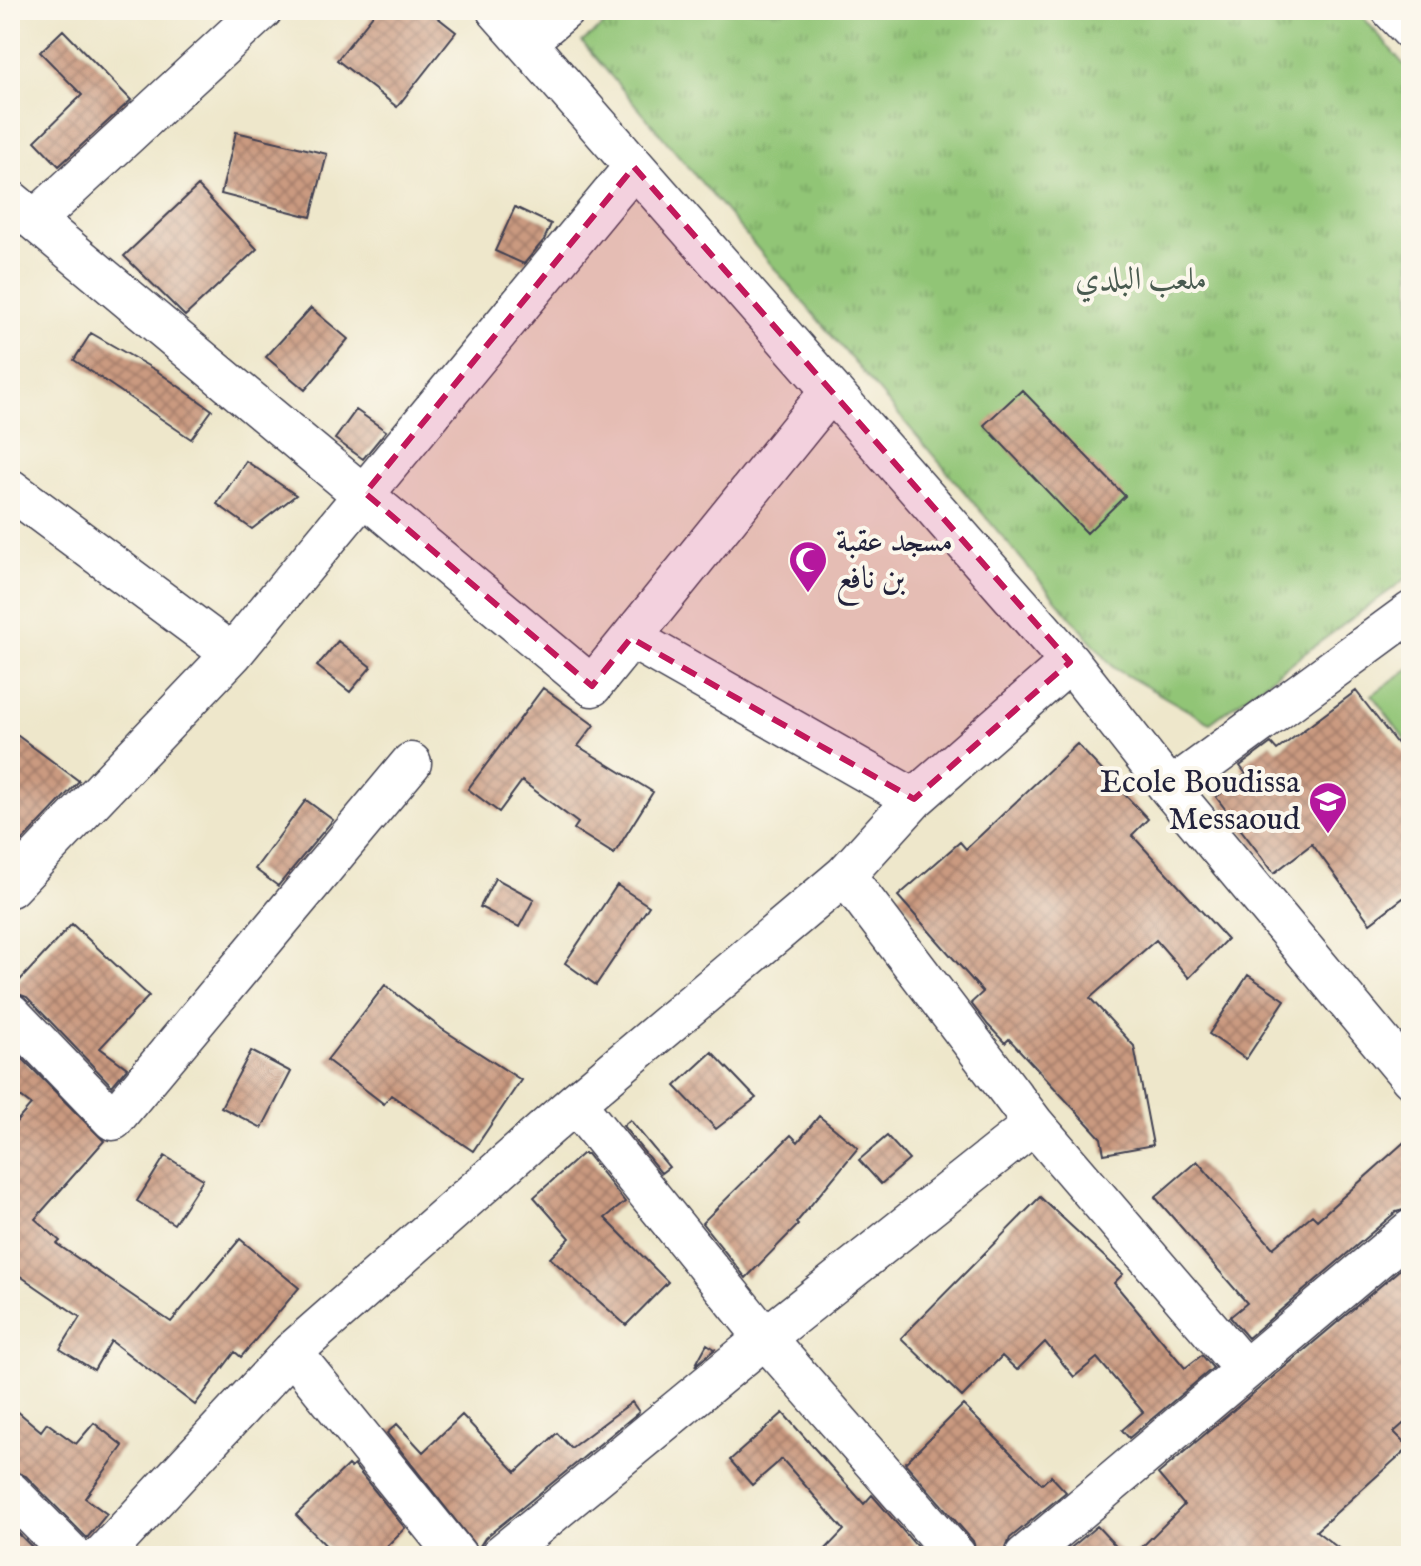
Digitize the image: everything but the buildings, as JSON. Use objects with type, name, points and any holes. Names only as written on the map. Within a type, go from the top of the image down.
[{"type":"street","points":[[262,10],[22,210],[365,493],[592,686],[830,392]]},
{"type":"street","points":[[497,10],[1070,662],[1170,789],[1411,1078]]},
{"type":"street","points":[[526,42],[564,10]]},
{"type":"street","points":[[1392,10],[1411,30]]},
{"type":"street","points":[[10,887],[232,654],[634,167]]},
{"type":"street","points":[[10,489],[232,654]]},
{"type":"street","points":[[1170,789],[1411,612]]},
{"type":"street","points":[[631,638],[914,799]]},
{"type":"street","points":[[102,1556],[292,1352],[575,1103],[845,875],[914,799],[1070,662]]},
{"type":"street","points":[[10,1013],[113,1120],[411,763]]},
{"type":"street","points":[[845,875],[1034,1124],[1245,1370]]},
{"type":"street","points":[[575,1103],[765,1338],[956,1556]]},
{"type":"street","points":[[500,1556],[765,1338],[1034,1124]]},
{"type":"street","points":[[1025,1556],[1411,1230]]},
{"type":"street","points":[[292,1352],[457,1556]]},
{"type":"street","points":[[10,1492],[73,1556]]},
{"type":"highlighted area","points":[[634,167],[1070,662],[914,799],[631,638],[592,686],[365,493]]},
{"type":"green space","name":"ملعب البلدي","points":[[624,10],[1357,10],[1411,73],[1411,575],[1210,723],[1114,668],[582,42]]},
{"type":"green space","points":[[1411,667],[1411,747],[1372,695]]},
{"type":"place","name":"مسجد عقبة بن نافع","points":[[808,594]]},
{"type":"place","name":"Ecole Boudissa Messaoud","points":[[1328,835]]}]
